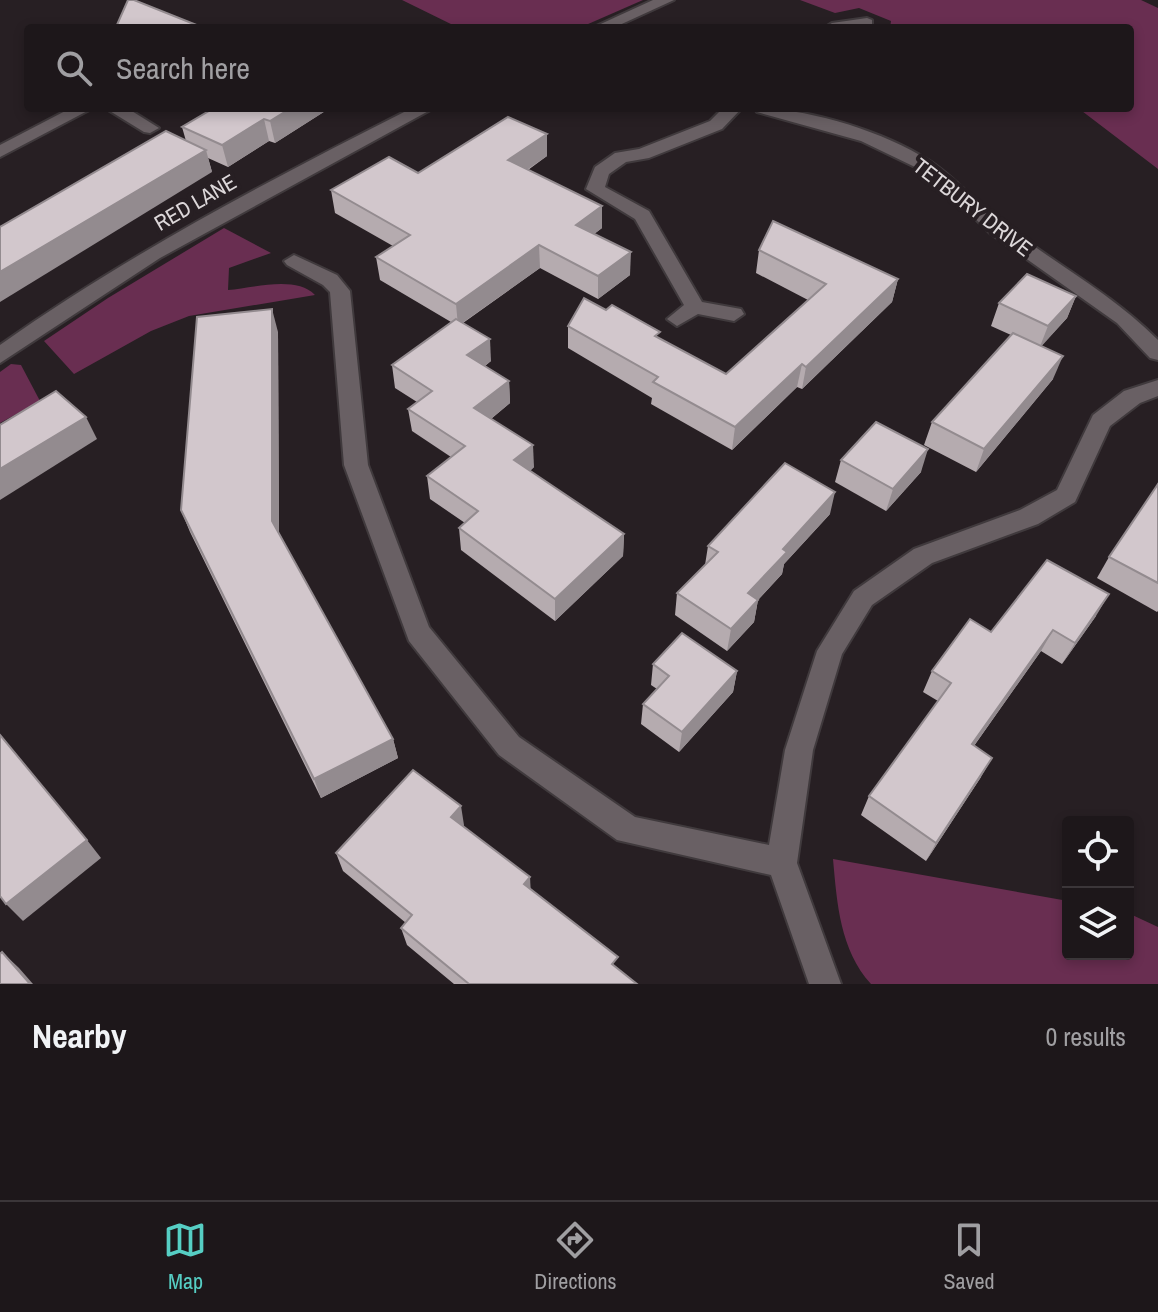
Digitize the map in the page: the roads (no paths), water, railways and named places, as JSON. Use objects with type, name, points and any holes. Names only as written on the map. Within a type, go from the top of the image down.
[{"type":"street","points":[[608,24],[629,0]]},
{"type":"street","points":[[611,24],[666,0]]},
{"type":"street","points":[[860,24],[867,23]]},
{"type":"street","points":[[0,152],[76,112]]},
{"type":"street","points":[[121,112],[150,128]]},
{"type":"street","name":"RED LANE","points":[[0,356],[79,300],[173,242],[417,112]]},
{"type":"street","points":[[729,112],[716,125],[643,154],[621,157],[601,171],[595,189],[642,215],[686,313],[734,314]]},
{"type":"street","name":"TETBURY DRIVE","points":[[777,112],[867,137],[921,163],[960,193],[997,229],[1124,318],[1158,353]]},
{"type":"street","points":[[294,261],[330,280],[340,291],[356,465],[418,633],[509,746],[628,830],[782,863]]},
{"type":"street","points":[[825,984],[782,863],[799,750],[830,651],[863,598],[923,556],[1029,517],[1066,496],[1101,421],[1132,397],[1158,388]]}]
